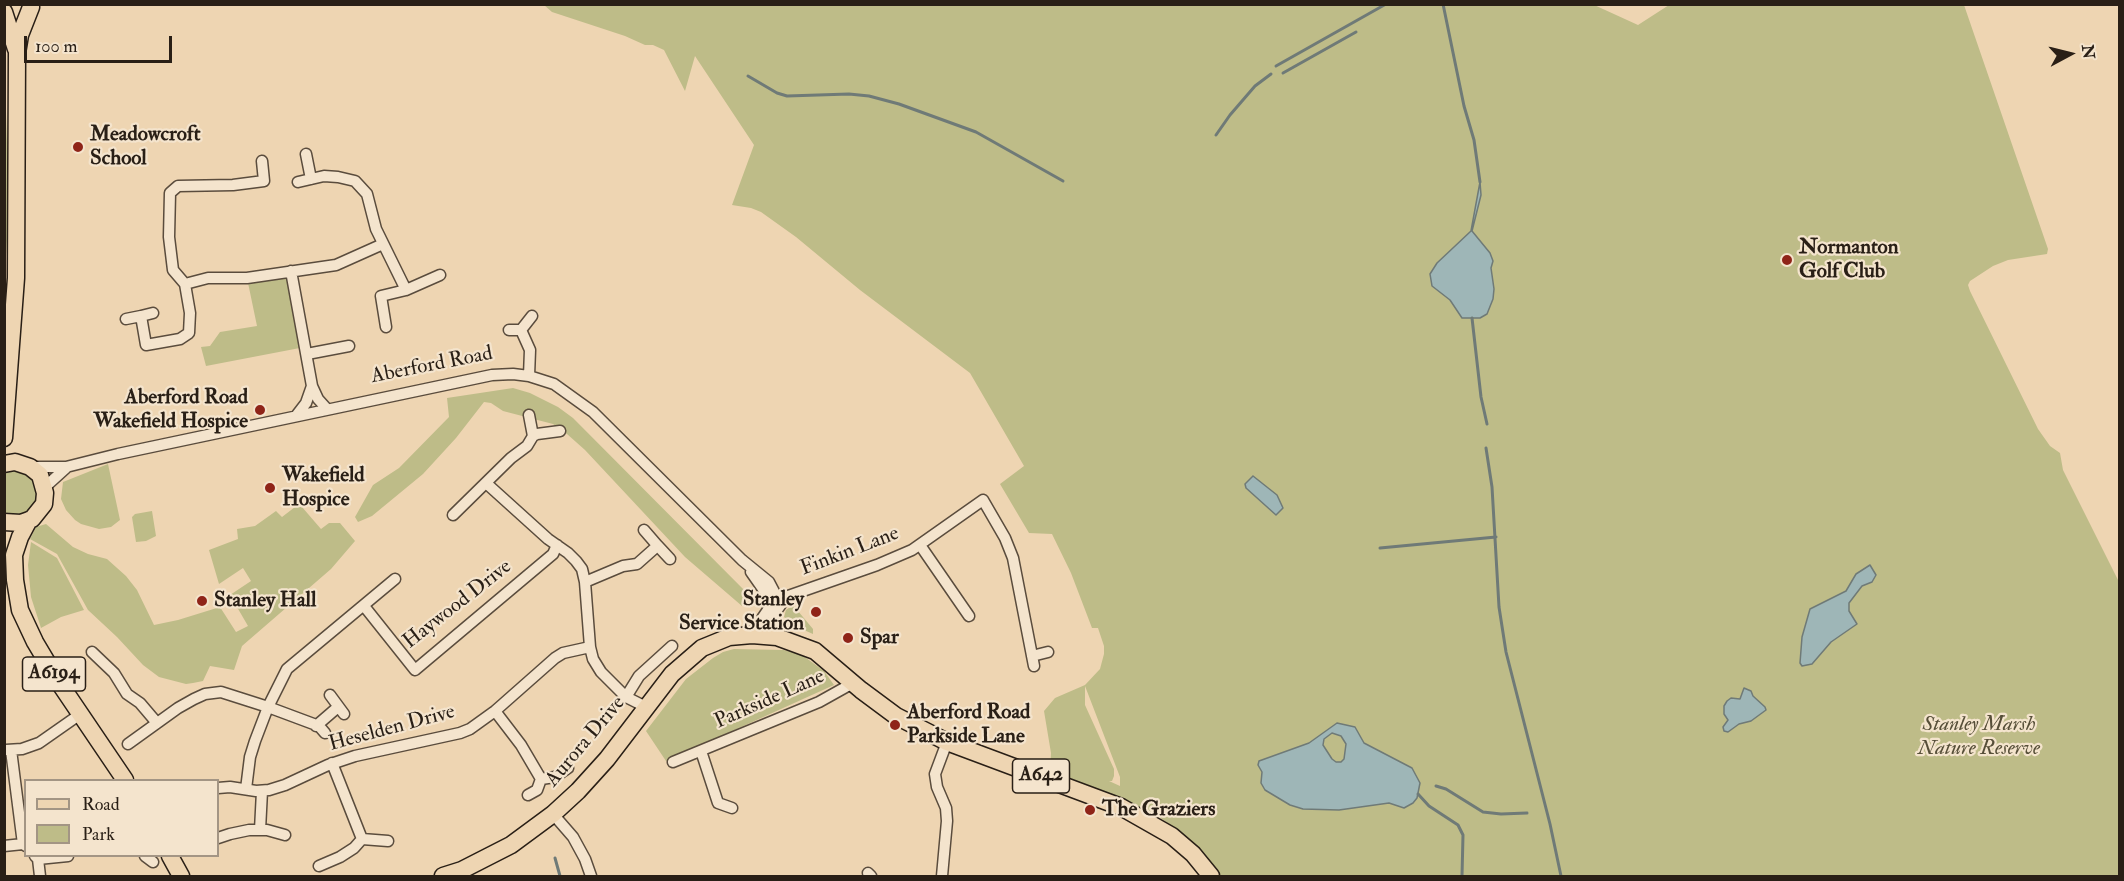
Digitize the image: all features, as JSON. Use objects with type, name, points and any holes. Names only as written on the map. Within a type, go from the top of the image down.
[{"type":"main road","points":[[16,53],[4,12],[17,14],[32,6]]},
{"type":"main road","points":[[32,6],[20,35],[16,53],[16,279],[5,436],[15,455],[40,475],[45,487]]},
{"type":"main road","points":[[4,464],[15,462],[27,465]]},
{"type":"main road","name":"A6194","points":[[45,487],[44,504],[38,514],[29,520],[4,524],[14,555],[20,610],[35,642],[80,715],[124,779]]},
{"type":"main road","name":"A6194","points":[[14,555],[29,520]]},
{"type":"main road","name":"A642","points":[[764,636],[791,641],[815,651],[896,716],[947,742],[1121,807],[1172,836],[1193,854],[1210,876]]},
{"type":"main road","name":"Aurora Drive","points":[[443,876],[462,870],[511,845],[553,814],[607,759],[672,674],[702,648],[729,637],[764,636]]},
{"type":"main road","points":[[171,857],[181,876]]},
{"type":"street","points":[[306,154],[311,179]]},
{"type":"street","points":[[141,316],[146,345],[180,339],[189,333],[190,313],[185,284],[173,270],[169,237],[170,193],[178,186],[233,185],[264,181],[262,161]]},
{"type":"street","points":[[298,182],[324,176],[355,181],[367,194],[376,229],[406,290]]},
{"type":"street","points":[[185,284],[208,278],[246,278],[336,265],[383,244]]},
{"type":"street","points":[[291,271],[312,386],[318,399],[327,409]]},
{"type":"street","points":[[386,327],[381,296],[406,290],[440,275]]},
{"type":"street","points":[[126,319],[153,313]]},
{"type":"street","points":[[521,330],[532,316]]},
{"type":"street","points":[[509,330],[521,330]]},
{"type":"street","points":[[521,330],[530,350],[529,376]]},
{"type":"street","points":[[307,354],[349,346]]},
{"type":"street","points":[[335,349],[337,361]]},
{"type":"street","name":"Aberford Road","points":[[27,465],[66,467],[102,457],[492,375],[529,376],[554,384],[593,412],[742,560],[769,582],[779,601]]},
{"type":"street","points":[[296,416],[306,403],[312,386]]},
{"type":"street","points":[[529,415],[533,436]]},
{"type":"street","points":[[453,515],[511,458],[527,446],[533,436],[560,431]]},
{"type":"street","name":"Aberford Road","points":[[45,487],[66,467]]},
{"type":"street","points":[[486,483],[576,561],[582,569],[593,658],[601,672],[626,697],[646,707]]},
{"type":"street","name":"Finkin Lane","points":[[779,601],[912,550],[983,501],[1005,538],[1013,558],[1033,661],[1048,652]]},
{"type":"street","points":[[644,530],[670,559]]},
{"type":"street","name":"Haywood Drive","points":[[364,606],[415,670],[553,554],[557,545]]},
{"type":"street","points":[[585,582],[623,566],[637,564],[657,545]]},
{"type":"street","points":[[920,545],[969,616]]},
{"type":"street","points":[[246,789],[250,757],[268,707],[287,669],[395,579]]},
{"type":"street","points":[[764,636],[761,620],[779,601]]},
{"type":"street","points":[[764,636],[779,601]]},
{"type":"street","name":"Heselden Drive","points":[[219,788],[262,790],[285,785],[332,764],[367,752],[460,733],[470,729],[495,711],[555,658],[563,653],[590,646]]},
{"type":"street","points":[[626,697],[639,676],[672,646]]},
{"type":"street","points":[[92,652],[114,673],[127,694],[140,703],[157,723]]},
{"type":"street","name":"Parkside Lane","points":[[673,762],[819,702],[854,683]]},
{"type":"street","points":[[128,744],[178,708],[205,694],[220,692],[268,707],[320,729],[341,711],[330,695]]},
{"type":"street","points":[[495,711],[521,745],[541,778],[537,790],[528,795]]},
{"type":"street","points":[[4,846],[24,845],[8,750],[39,743],[80,715]]},
{"type":"street","points":[[942,876],[947,821],[946,808],[937,787],[936,774],[947,742]]},
{"type":"street","name":"Parkside Lane","points":[[700,751],[718,803],[732,808]]},
{"type":"street","points":[[332,764],[362,839]]},
{"type":"street","points":[[541,778],[555,777],[568,768]]},
{"type":"street","points":[[260,830],[262,790]]},
{"type":"street","points":[[553,814],[573,837],[591,876]]},
{"type":"street","points":[[219,838],[260,830],[285,835]]},
{"type":"street","points":[[362,839],[388,841]]},
{"type":"street","points":[[319,866],[354,848],[362,839]]},
{"type":"street","points":[[36,857],[40,876]]},
{"type":"green space","name":"Normanton Golf Club","points":[[1592,4],[1638,25],[1669,5],[1964,5],[2048,249],[2047,254],[2008,260],[1993,266],[1970,281],[1968,285],[2038,429],[2050,446],[2060,453],[2063,470],[2119,582],[2119,876],[1218,876],[1186,837],[1154,814],[1050,773],[1051,753],[1044,711],[1055,698],[1085,685],[1100,669],[1104,646],[1098,628],[1092,628],[1071,573],[1052,534],[1029,533],[1000,484],[1024,466],[970,373],[761,212],[732,205],[754,145],[695,56],[685,91],[664,50],[552,12],[544,5]],"holes":[[[1085,686],[1120,777],[1120,786],[1109,781],[1112,781],[1114,769],[1085,705]]]},
{"type":"green space","points":[[4,49],[9,206],[5,273],[4,273]]},
{"type":"green space","points":[[291,271],[305,347],[206,366],[201,347],[210,346],[220,332],[257,326],[247,278]]},
{"type":"green space","points":[[513,388],[530,393],[558,407],[573,418],[749,595],[742,606],[685,557],[585,450],[567,434],[553,424],[503,411],[491,403],[484,402],[456,438],[423,474],[372,516],[358,522],[355,517],[373,485],[399,468],[449,417],[447,398]]},
{"type":"green space","points":[[108,464],[120,520],[111,527],[99,529],[81,524],[66,510],[61,499],[63,482]]},
{"type":"green space","points":[[10,469],[32,476],[39,491],[35,507],[21,517],[5,515],[5,471]]},
{"type":"green space","points":[[295,507],[302,507],[321,529],[329,523],[340,523],[355,541],[331,569],[242,646],[234,670],[210,666],[203,681],[186,684],[159,677],[143,665],[88,610],[57,554],[30,539],[36,527],[46,524],[73,547],[107,559],[126,576],[137,590],[154,625],[220,607],[236,632],[248,626],[230,595],[251,581],[243,568],[219,584],[209,550],[238,539],[237,529],[255,526],[276,511],[282,517]]},
{"type":"green space","points":[[152,511],[156,536],[146,541],[136,542],[132,517],[135,514]]},
{"type":"green space","points":[[31,542],[57,558],[84,610],[61,617],[41,628],[31,597],[28,565]]},
{"type":"green space","points":[[793,605],[813,629],[813,634],[797,627],[784,617],[786,610]]},
{"type":"green space","points":[[734,649],[784,650],[802,655],[824,671],[834,685],[666,761],[646,731],[686,679],[713,658]]},
{"type":"water","points":[[1480,182],[1481,195],[1472,231],[1490,253],[1493,261],[1491,268],[1493,299],[1487,314],[1480,318],[1462,318],[1450,300],[1432,286],[1430,274],[1437,263],[1471,231]]},
{"type":"water","points":[[1253,476],[1277,495],[1283,508],[1276,515],[1246,488],[1245,484]]},
{"type":"water","points":[[1870,565],[1876,575],[1872,582],[1862,586],[1849,603],[1849,611],[1857,624],[1831,642],[1812,664],[1802,666],[1800,663],[1802,637],[1810,609],[1846,591],[1856,574]]},
{"type":"water","points":[[1744,688],[1751,691],[1766,710],[1751,721],[1739,724],[1728,732],[1724,731],[1723,727],[1728,720],[1724,714],[1724,706],[1731,698],[1740,699]]},
{"type":"water","points":[[1337,723],[1355,727],[1364,743],[1412,768],[1420,783],[1417,798],[1404,808],[1389,803],[1339,810],[1303,809],[1290,805],[1265,790],[1261,783],[1262,772],[1258,765],[1259,761],[1309,743]],"holes":[[[1332,733],[1341,736],[1346,744],[1344,759],[1336,762],[1323,745],[1324,739]]]},
{"type":"waterway","points":[[1276,66],[1386,4]]},
{"type":"waterway","points":[[1443,4],[1464,106],[1474,140],[1480,182]]},
{"type":"waterway","points":[[1283,73],[1356,32]]},
{"type":"waterway","points":[[1216,135],[1255,86],[1271,74]]},
{"type":"waterway","points":[[748,76],[777,93],[787,96],[849,94],[869,96],[899,104],[976,132],[1063,181]]},
{"type":"waterway","points":[[1472,318],[1481,397],[1487,424]]},
{"type":"waterway","points":[[1486,448],[1492,487],[1499,607],[1506,652],[1561,876]]},
{"type":"waterway","points":[[1380,548],[1496,537]]},
{"type":"waterway","points":[[1436,786],[1446,789],[1483,812],[1527,813]]},
{"type":"waterway","points":[[1418,794],[1429,806],[1458,825],[1463,835],[1462,876]]},
{"type":"waterway","points":[[555,858],[560,876]]},
{"type":"place","name":"Meadowcroft School","points":[[78,147]]},
{"type":"place","name":"Normanton Golf Club","points":[[1787,260]]},
{"type":"place","name":"Aberford Road Wakefield Hospice","points":[[260,410]]},
{"type":"place","name":"Wakefield Hospice","points":[[270,488]]},
{"type":"place","name":"Stanley Hall","points":[[202,601]]},
{"type":"place","name":"Stanley Service Station","points":[[816,612]]},
{"type":"place","name":"Spar","points":[[848,638]]},
{"type":"place","name":"Aberford Road Parkside Lane","points":[[895,725]]},
{"type":"place","name":"The Graziers","points":[[1090,810]]},
{"type":"park label","name":"Stanley Marsh Nature Reserve","points":[[1979,737]]}]
